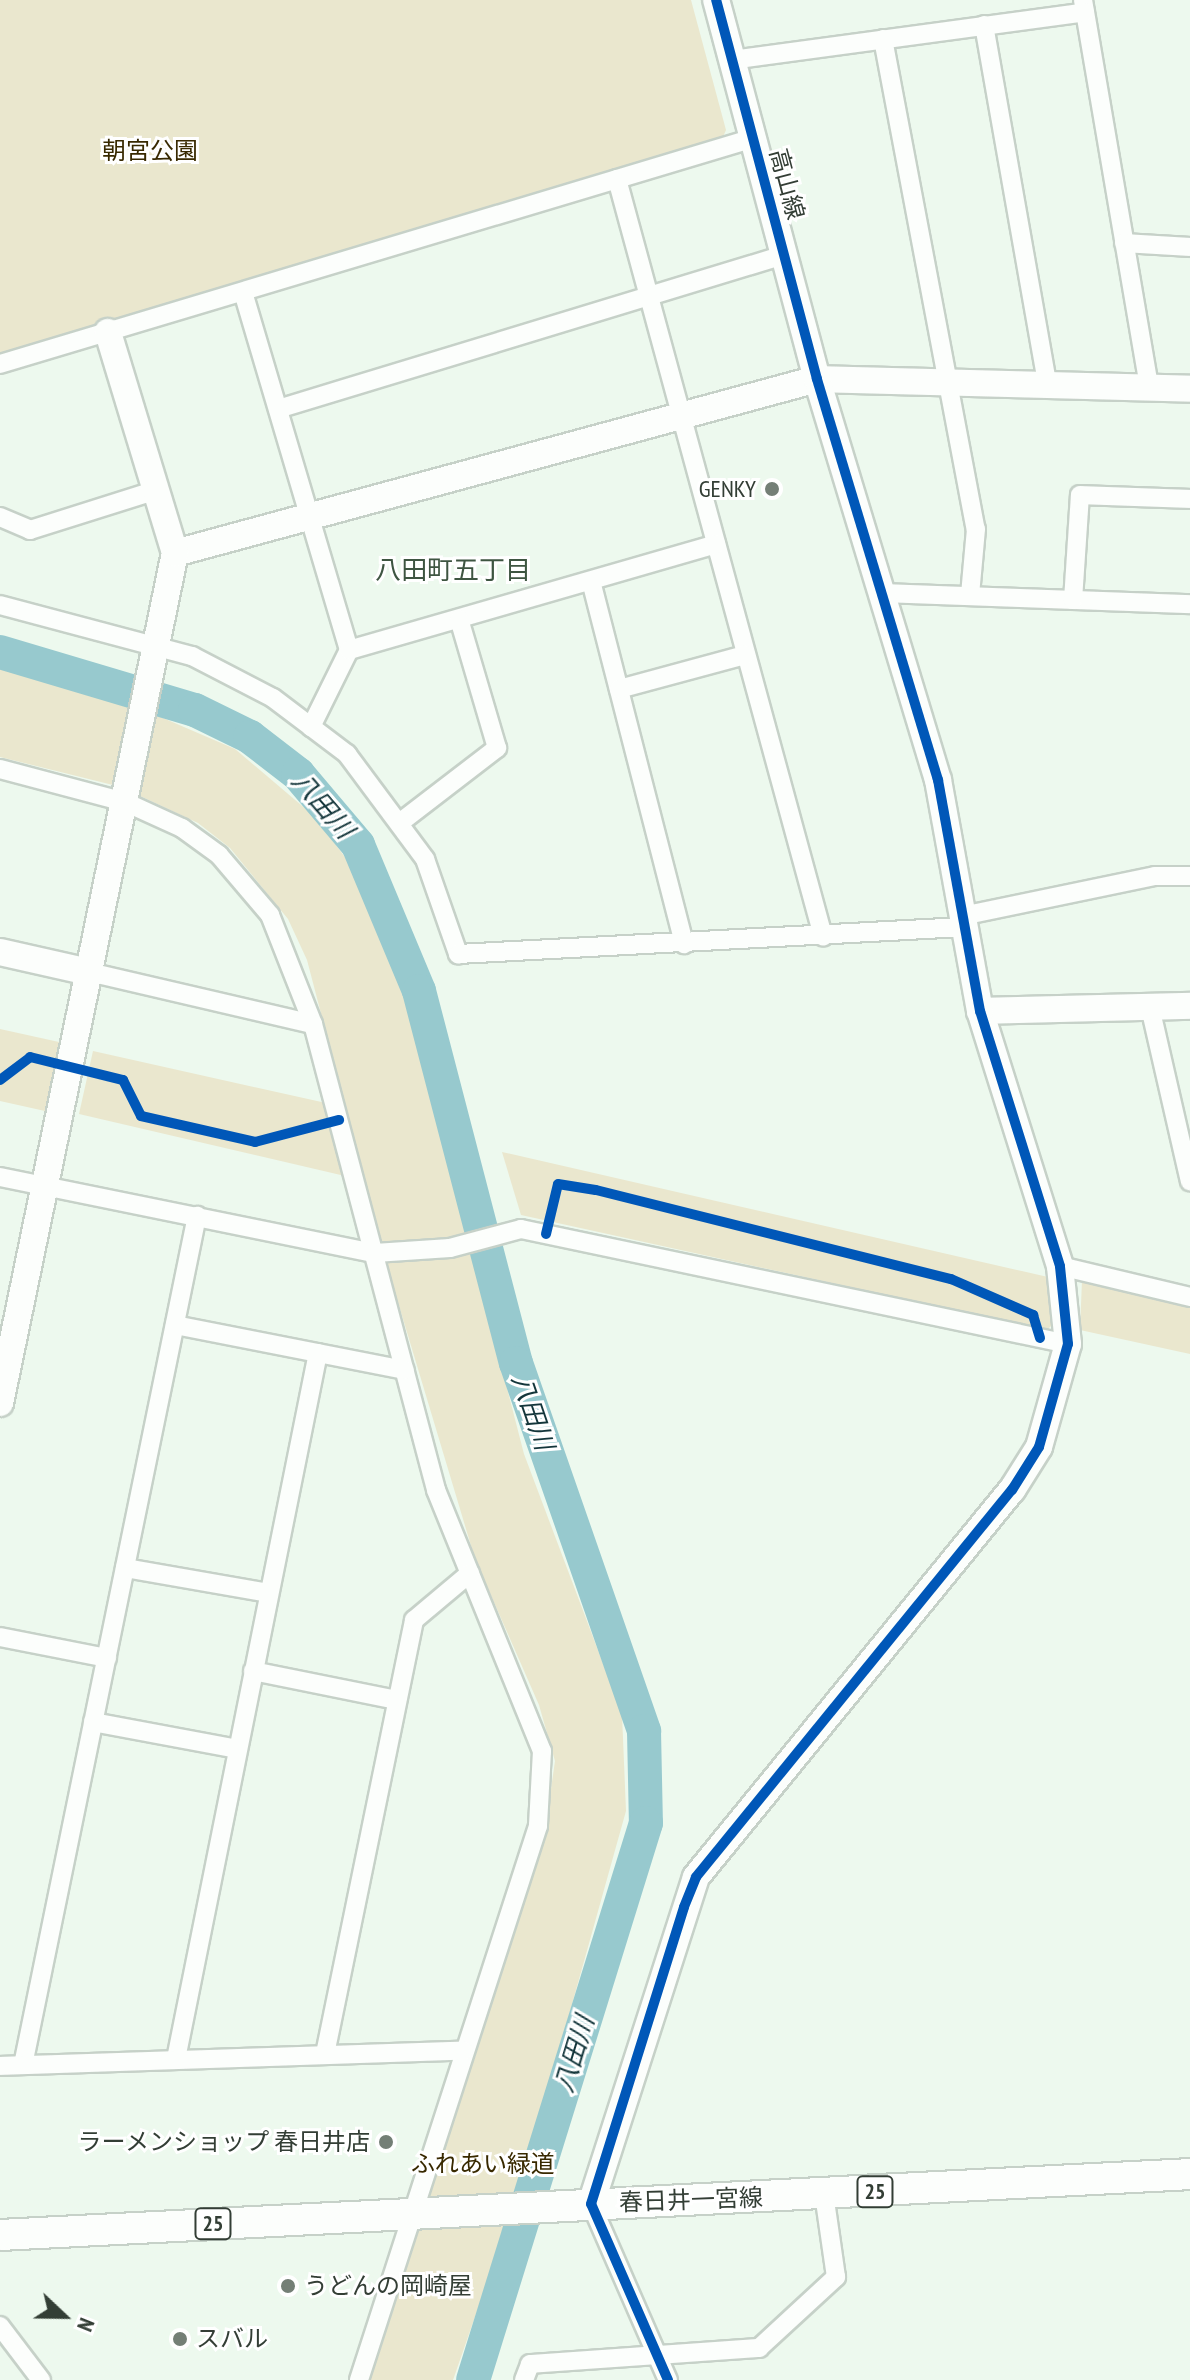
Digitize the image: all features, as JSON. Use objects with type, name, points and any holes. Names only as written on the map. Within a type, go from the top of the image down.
[{"type":"main road","name":"春日井一宮線","points":[[0,2235],[1190,2174]]},
{"type":"street","name":"高山線","points":[[591,2204],[696,1877],[1012,1490],[1054,1409],[1068,1344],[1060,1266],[980,1011],[938,780],[817,379],[716,0]]},
{"type":"street","points":[[732,60],[984,25],[1084,6],[1149,387]]},
{"type":"street","points":[[984,25],[1047,384]]},
{"type":"street","points":[[883,39],[976,529],[970,595]]},
{"type":"street","points":[[0,364],[754,138]]},
{"type":"street","points":[[617,179],[823,936]]},
{"type":"street","points":[[1124,243],[1190,247]]},
{"type":"street","points":[[278,409],[784,255]]},
{"type":"street","points":[[243,292],[349,650],[311,727]]},
{"type":"street","points":[[0,1403],[175,553],[108,332]]},
{"type":"street","points":[[175,553],[817,379],[1190,389]]},
{"type":"street","points":[[0,517],[30,530],[154,491]]},
{"type":"street","points":[[1073,600],[1080,495],[1190,499]]},
{"type":"street","points":[[349,650],[716,544]]},
{"type":"street","points":[[591,581],[684,944]]},
{"type":"street","points":[[884,593],[1190,604]]},
{"type":"street","points":[[0,605],[157,646],[228,673],[347,754],[402,821],[443,897],[458,954],[823,936],[963,921],[1155,876],[1190,876]]},
{"type":"street","points":[[402,821],[497,748],[459,619]]},
{"type":"street","points":[[619,689],[745,655]]},
{"type":"street","points":[[0,770],[125,802],[182,828],[245,882],[298,971],[436,1490],[529,1709],[544,1789],[464,2051],[420,2214],[359,2380]]},
{"type":"street","points":[[0,952],[313,1024]]},
{"type":"street","points":[[980,1011],[1190,1006]]},
{"type":"street","points":[[1150,1007],[1189,1174]]},
{"type":"street","points":[[0,1177],[375,1253],[450,1248],[521,1229],[1068,1344]]},
{"type":"street","points":[[23,2065],[197,1216]]},
{"type":"street","points":[[1060,1266],[1190,1297]]},
{"type":"street","points":[[175,1325],[405,1370]]},
{"type":"street","points":[[176,2059],[318,1353]]},
{"type":"street","points":[[125,1568],[268,1593]]},
{"type":"street","points":[[325,2054],[414,1620],[470,1573]]},
{"type":"street","points":[[0,1637],[107,1658]]},
{"type":"street","points":[[253,1671],[397,1700]]},
{"type":"street","points":[[93,1722],[237,1749]]},
{"type":"street","points":[[0,2066],[464,2051]]},
{"type":"street","points":[[524,2380],[530,2364],[759,2348],[836,2277],[824,2194]]},
{"type":"street","points":[[591,2204],[668,2380]]},
{"type":"street","points":[[0,2326],[41,2380]]},
{"type":"green space","name":"朝宮公園","points":[[0,0],[691,0],[726,130],[722,139],[0,353]]},
{"type":"green space","name":"ふれあい緑道","points":[[0,669],[119,699],[235,749],[314,816],[354,869],[402,981],[524,1454],[622,1714],[626,1811],[524,2176],[453,2380],[368,2380],[544,1838],[555,1761],[539,1705],[475,1559],[388,1269],[307,960],[288,919],[230,848],[198,823],[121,787],[0,757]]},
{"type":"green space","points":[[0,1029],[59,1042],[45,1111],[0,1101]]},
{"type":"green space","points":[[93,1051],[326,1103],[345,1176],[79,1114]]},
{"type":"green space","points":[[502,1152],[1048,1277],[1053,1324],[1047,1330],[521,1215]]},
{"type":"green space","points":[[1082,1280],[1190,1304],[1190,1354],[1080,1330]]},
{"type":"waterway","name":"八田川","points":[[0,652],[195,710],[250,737],[298,774],[358,845],[419,991],[516,1363],[644,1731],[646,1823],[473,2380]]},
{"type":"cycle path","points":[[668,2380],[591,2204],[684,1907],[696,1877],[1012,1490],[1039,1447],[1068,1344],[1060,1266],[980,1011],[938,780],[817,379],[716,0]]},
{"type":"cycle path","points":[[0,1080],[30,1057],[123,1080],[141,1116],[255,1142],[339,1120]]},
{"type":"cycle path","points":[[546,1234],[558,1184],[596,1190],[951,1279],[1033,1315],[1040,1338]]},
{"type":"place","name":"GENKY","points":[[772,489]]},
{"type":"place","name":"ラーメンショップ 春日井店","points":[[386,2142]]},
{"type":"place","name":"うどんの岡崎屋","points":[[288,2286]]},
{"type":"place","name":"スバル","points":[[180,2339]]},
{"type":"district","name":"八田町五丁目","points":[[453,570]]}]
